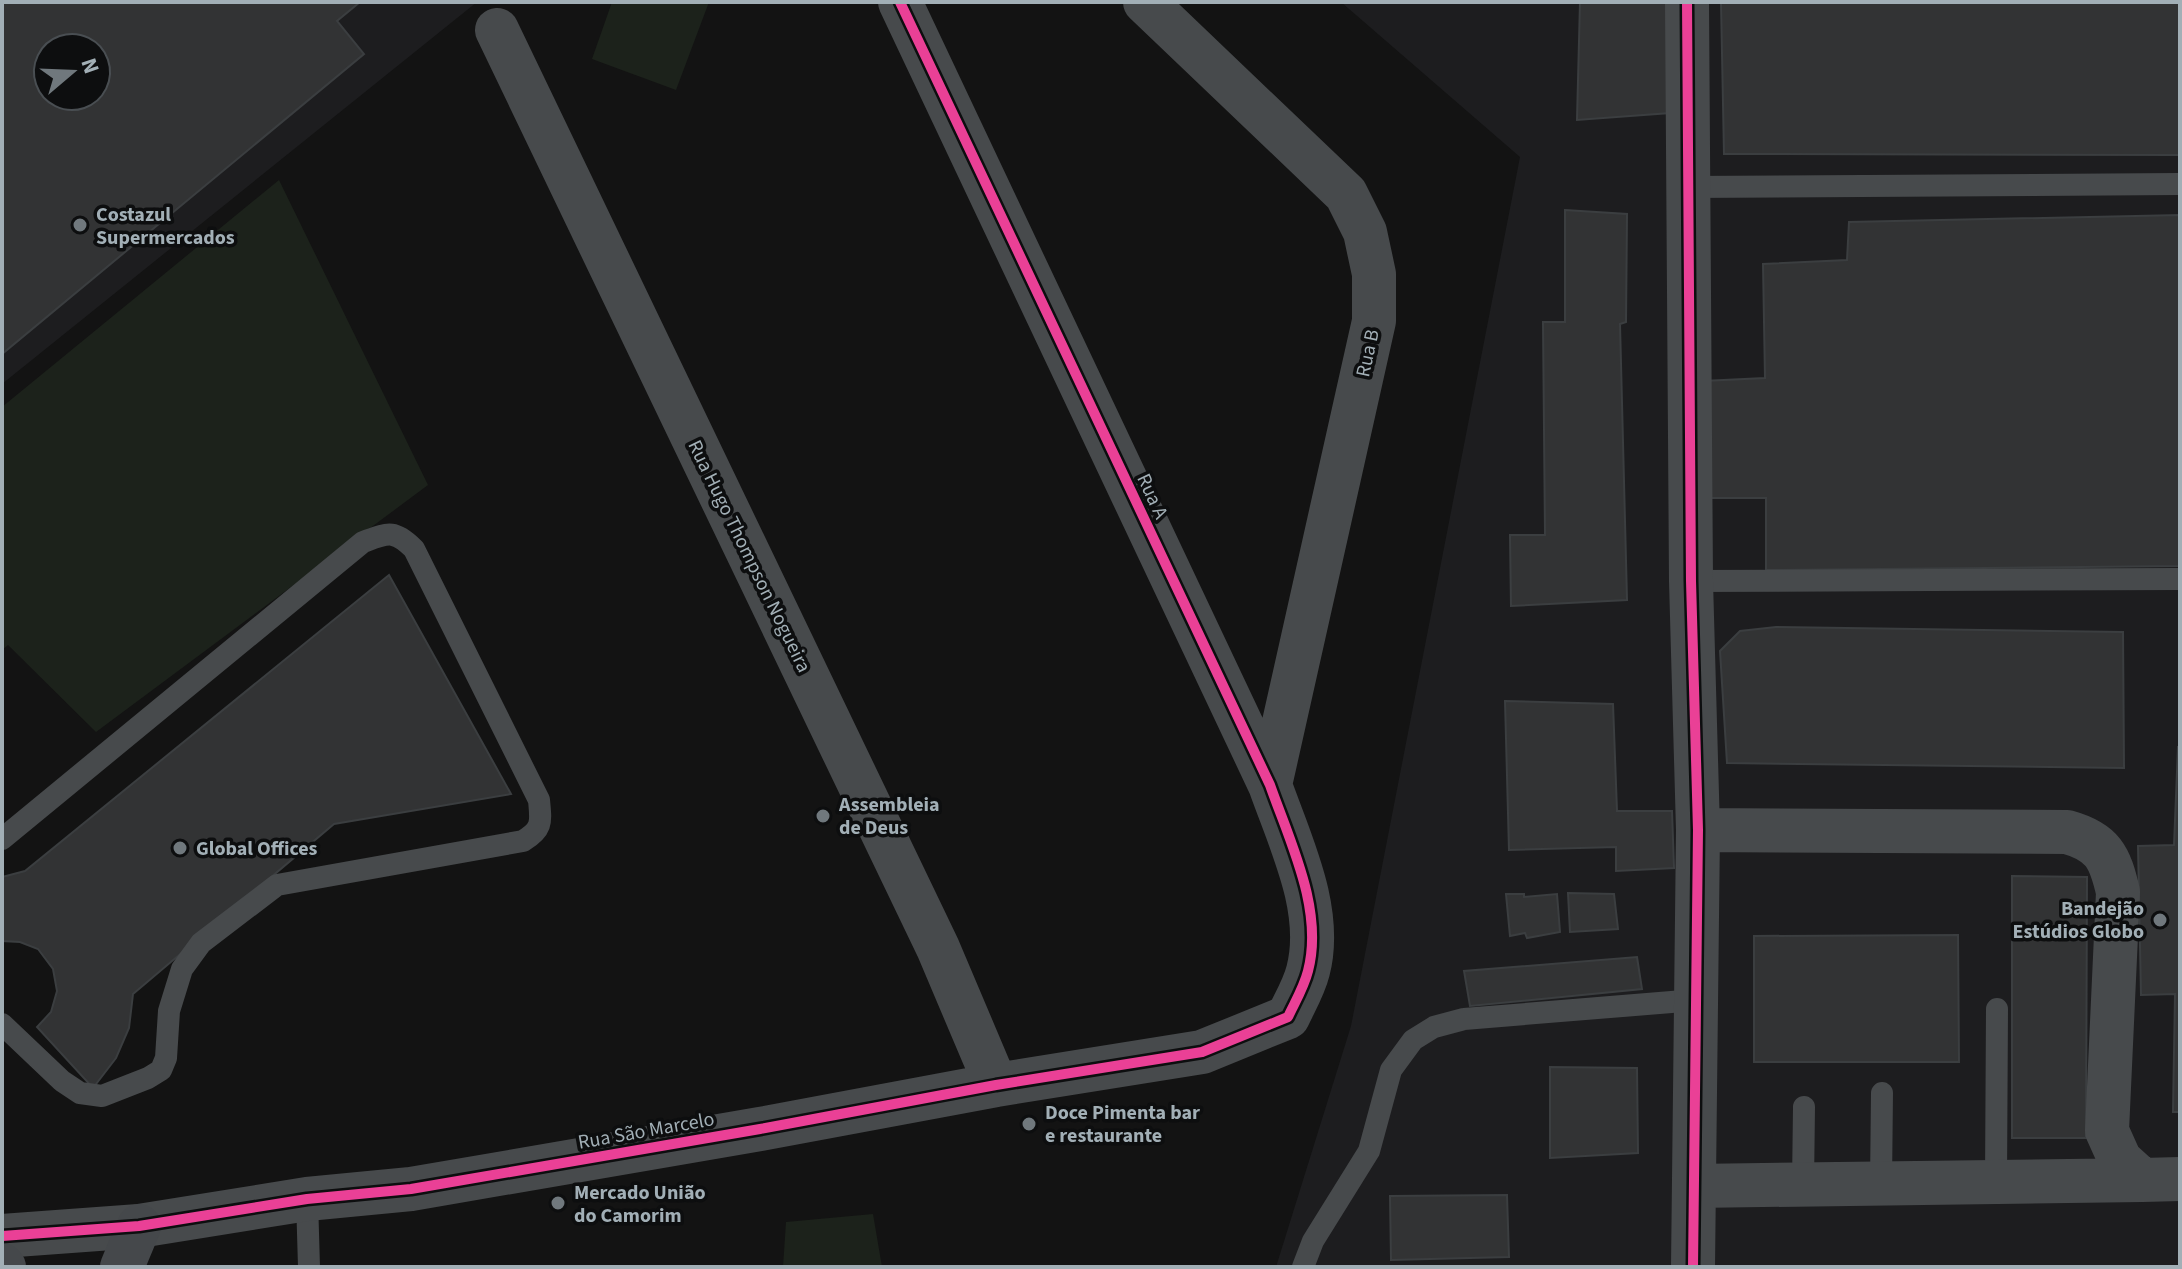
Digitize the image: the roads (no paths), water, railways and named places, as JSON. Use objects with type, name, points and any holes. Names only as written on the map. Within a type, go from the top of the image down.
[{"type":"main road","points":[[122,1267],[139,1226]]},
{"type":"street","name":"Rua A","points":[[900,2],[1270,785],[1310,913],[1312,948],[1308,973],[1288,1017]]},
{"type":"street","name":"Rua B","points":[[1145,2],[1346,194],[1365,232],[1374,274],[1374,321],[1270,785]]},
{"type":"street","points":[[1687,2],[1691,581],[1698,830],[1693,1267]]},
{"type":"street","name":"Rua Hugo Thompson Nogueira","points":[[497,30],[938,948],[996,1085]]},
{"type":"street","points":[[1698,830],[2067,832],[2088,838],[2104,852],[2112,867],[2118,892],[2107,1131],[2097,1151],[2085,1163],[2040,1181]]},
{"type":"street","name":"Rua São Marcelo","points":[[2,1236],[139,1226],[307,1199],[411,1189],[996,1085],[1202,1052],[1288,1017]]},
{"type":"street","points":[[2107,1131],[2120,1160],[2161,1180]]},
{"type":"street","points":[[1694,1186],[2161,1180]]},
{"type":"lane","points":[[1686,187],[2180,184]]},
{"type":"lane","points":[[2,839],[363,542],[391,533],[414,549],[539,800],[541,820],[537,833],[523,841],[277,885],[201,943],[182,969],[169,1011],[166,1058],[161,1070],[102,1096],[80,1093],[62,1081],[3,1027]]},
{"type":"lane","points":[[1691,581],[2180,579]]},
{"type":"lane","points":[[1303,1267],[1313,1241],[1369,1151],[1391,1070],[1413,1040],[1434,1027],[1464,1019],[1696,1000]]},
{"type":"lane","points":[[1996,1182],[1997,1009]]},
{"type":"lane","points":[[1881,1184],[1882,1093]]},
{"type":"lane","points":[[1803,1185],[1804,1107]]},
{"type":"lane","points":[[307,1199],[309,1267]]},
{"type":"place","name":"Costazul Supermercados","points":[[80,225]]},
{"type":"place","name":"Assembleia de Deus","points":[[823,816]]},
{"type":"place","name":"Global Offices","points":[[180,848]]},
{"type":"place","name":"Bandejão Estúdios Globo","points":[[2160,920]]},
{"type":"place","name":"Doce Pimenta bar e restaurante","points":[[1029,1124]]},
{"type":"place","name":"Mercado União do Camorim","points":[[558,1203]]}]
